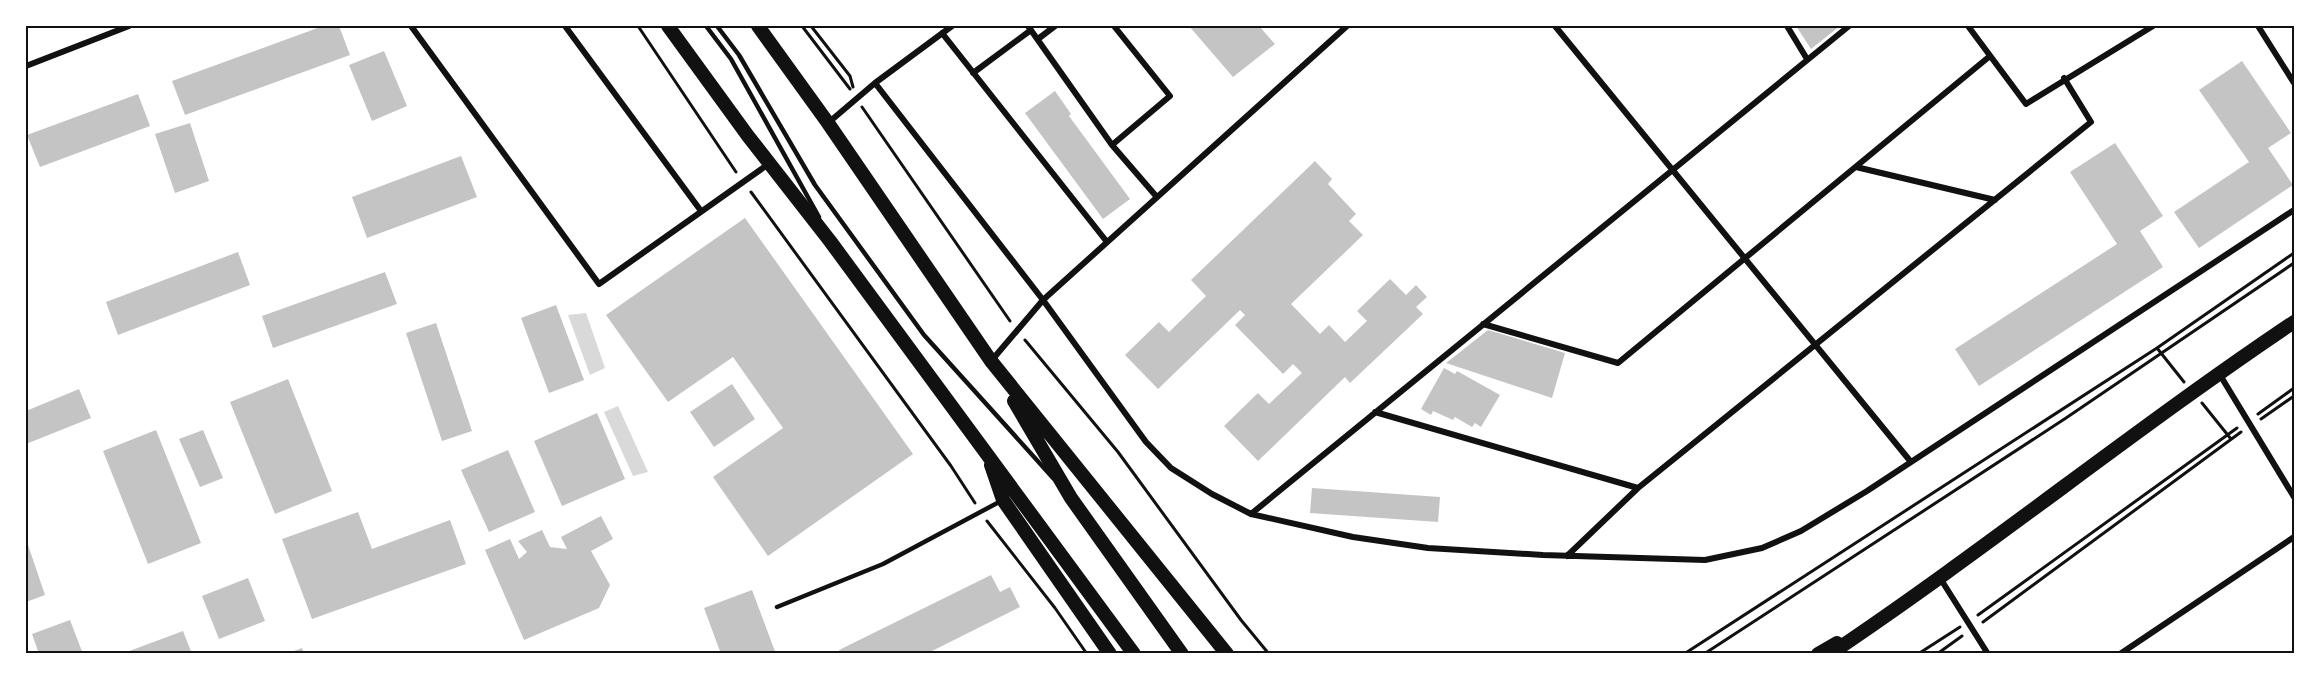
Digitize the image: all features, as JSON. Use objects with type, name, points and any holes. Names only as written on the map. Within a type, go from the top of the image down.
[{"type":"main road","points":[[668,26],[748,136],[830,241],[1134,654]]},
{"type":"main road","points":[[758,26],[828,123],[991,361],[1071,498],[1182,654]]},
{"type":"main road","points":[[1830,654],[1940,578],[2218,373],[2295,322]]},
{"type":"main road","points":[[991,361],[1227,654]]},
{"type":"main road","points":[[986,452],[1003,500],[1110,654]]},
{"type":"main road","points":[[1818,654],[1871,626]]},
{"type":"main road","points":[[1842,654],[1871,626]]},
{"type":"street","points":[[26,66],[125,26]]},
{"type":"street","points":[[411,26],[599,284],[770,163]]},
{"type":"street","points":[[565,26],[701,211]]},
{"type":"street","points":[[828,123],[875,83],[952,26]]},
{"type":"street","points":[[1038,39],[1055,26]]},
{"type":"street","points":[[1113,145],[1170,96],[1114,26]]},
{"type":"street","points":[[991,361],[1043,300],[1347,26]]},
{"type":"street","points":[[1555,26],[1911,462]]},
{"type":"street","points":[[1787,26],[1808,59]]},
{"type":"street","points":[[1251,514],[1849,26]]},
{"type":"street","points":[[1968,26],[2026,104],[2064,78],[2153,26]]},
{"type":"street","points":[[2258,26],[2295,83]]},
{"type":"street","points":[[973,73],[1030,28],[1113,145],[1156,196]]},
{"type":"street","points":[[942,33],[1107,242]]},
{"type":"street","points":[[1483,324],[1618,363],[1990,56]]},
{"type":"street","points":[[1567,556],[1638,488],[2091,122],[2064,78]]},
{"type":"street","points":[[875,83],[1043,300],[1146,442],[1171,468],[1212,494],[1251,514],[1353,537],[1428,548],[1567,556],[1705,560],[1762,548],[1801,531],[1911,462],[2295,210]]},
{"type":"street","points":[[1856,167],[1995,200]]},
{"type":"street","points":[[2218,373],[2295,497]]},
{"type":"street","points":[[1376,412],[1638,488]]},
{"type":"street","points":[[2120,654],[2295,537]]},
{"type":"street","points":[[1940,578],[1988,654]]},
{"type":"lane","points":[[706,26],[731,59],[805,190],[830,241]]},
{"type":"lane","points":[[717,26],[739,55],[815,186],[924,335],[1071,498]]},
{"type":"lane","points":[[777,607],[884,564],[1003,500]]},
{"type":"path","points":[[638,26],[743,182],[951,466],[981,513],[1055,608],[1087,654]]},
{"type":"path","points":[[802,26],[856,98],[1017,330],[1118,452],[1241,620],[1269,654]]},
{"type":"path","points":[[811,26],[850,76],[856,98]]},
{"type":"path","points":[[1684,654],[2157,348],[2295,253]]},
{"type":"path","points":[[1704,654],[2066,418],[2295,263]]},
{"type":"path","points":[[1937,654],[2295,388]]},
{"type":"path","points":[[1918,654],[1968,622],[2249,423],[2295,396]]},
{"type":"shaded area","points":[[586,313],[605,368],[590,375],[568,315]]},
{"type":"shaded area","points":[[618,406],[648,472],[633,476],[604,412]]},
{"type":"building","points":[[323,26],[339,26],[350,55],[185,115],[172,81]]},
{"type":"building","points":[[1189,26],[1259,26],[1275,44],[1233,77]]},
{"type":"building","points":[[1796,26],[1840,26],[1811,49]]},
{"type":"building","points":[[384,51],[407,106],[372,121],[349,65]]},
{"type":"building","points":[[2242,61],[2291,133],[2268,148],[2293,185],[2199,248],[2174,212],[2249,162],[2199,90]]},
{"type":"building","points":[[1055,91],[1071,114],[1069,116],[1130,199],[1103,219],[1025,113]]},
{"type":"building","points":[[138,94],[150,126],[40,167],[27,135]]},
{"type":"building","points":[[190,123],[209,181],[175,193],[155,134]]},
{"type":"building","points":[[2115,143],[2163,216],[2140,231],[2163,267],[1979,386],[1955,349],[2117,244],[2070,172]]},
{"type":"building","points":[[461,156],[477,197],[367,238],[352,197]]},
{"type":"building","points":[[1315,161],[1332,179],[1328,184],[1356,214],[1349,221],[1363,235],[1291,304],[1320,334],[1329,325],[1345,342],[1367,321],[1357,311],[1390,279],[1406,295],[1416,285],[1427,297],[1416,307],[1423,314],[1350,383],[1345,377],[1258,461],[1224,426],[1258,393],[1269,404],[1302,373],[1293,364],[1283,374],[1235,325],[1245,315],[1240,310],[1158,389],[1125,355],[1159,322],[1169,332],[1206,296],[1191,280]]},
{"type":"building","points":[[745,218],[913,454],[768,556],[713,477],[783,428],[733,357],[668,402],[606,315]]},
{"type":"building","points":[[238,252],[250,285],[118,335],[106,302]]},
{"type":"building","points":[[385,272],[397,304],[273,348],[262,316]]},
{"type":"building","points":[[556,305],[584,380],[549,393],[521,318]]},
{"type":"building","points":[[436,323],[472,431],[442,441],[406,333]]},
{"type":"building","points":[[1488,330],[1565,353],[1552,398],[1446,363]]},
{"type":"building","points":[[1444,368],[1455,374],[1457,371],[1500,395],[1481,427],[1475,423],[1472,427],[1455,417],[1453,420],[1433,411],[1431,415],[1421,409]]},
{"type":"building","points":[[288,379],[332,491],[275,514],[230,402]]},
{"type":"building","points":[[732,384],[755,419],[714,447],[690,412]]},
{"type":"building","points":[[79,389],[91,418],[26,444],[26,411]]},
{"type":"building","points":[[597,413],[625,479],[562,506],[534,441]]},
{"type":"building","points":[[156,430],[201,543],[148,564],[103,451]]},
{"type":"building","points":[[203,430],[223,478],[200,487],[179,439]]},
{"type":"building","points":[[508,450],[535,512],[489,532],[461,470]]},
{"type":"building","points":[[1312,488],[1440,497],[1438,522],[1310,513]]},
{"type":"building","points":[[358,512],[372,549],[450,520],[466,564],[312,619],[282,539]]},
{"type":"building","points":[[601,516],[613,539],[591,551],[610,585],[599,608],[524,640],[485,550],[510,539],[519,559],[527,552],[518,541],[542,530],[550,547],[567,549],[561,537]]},
{"type":"building","points":[[26,539],[45,595],[26,602]]},
{"type":"building","points":[[991,575],[1000,592],[1010,587],[1020,607],[926,654],[841,654],[839,650]]},
{"type":"building","points":[[248,578],[265,621],[219,639],[202,596]]},
{"type":"building","points":[[752,590],[776,654],[721,654],[704,608]]},
{"type":"building","points":[[70,620],[83,654],[39,654],[32,634]]},
{"type":"building","points":[[183,631],[192,654],[124,654],[124,653]]},
{"type":"building","points":[[302,648],[304,654],[289,654],[289,653]]}]
